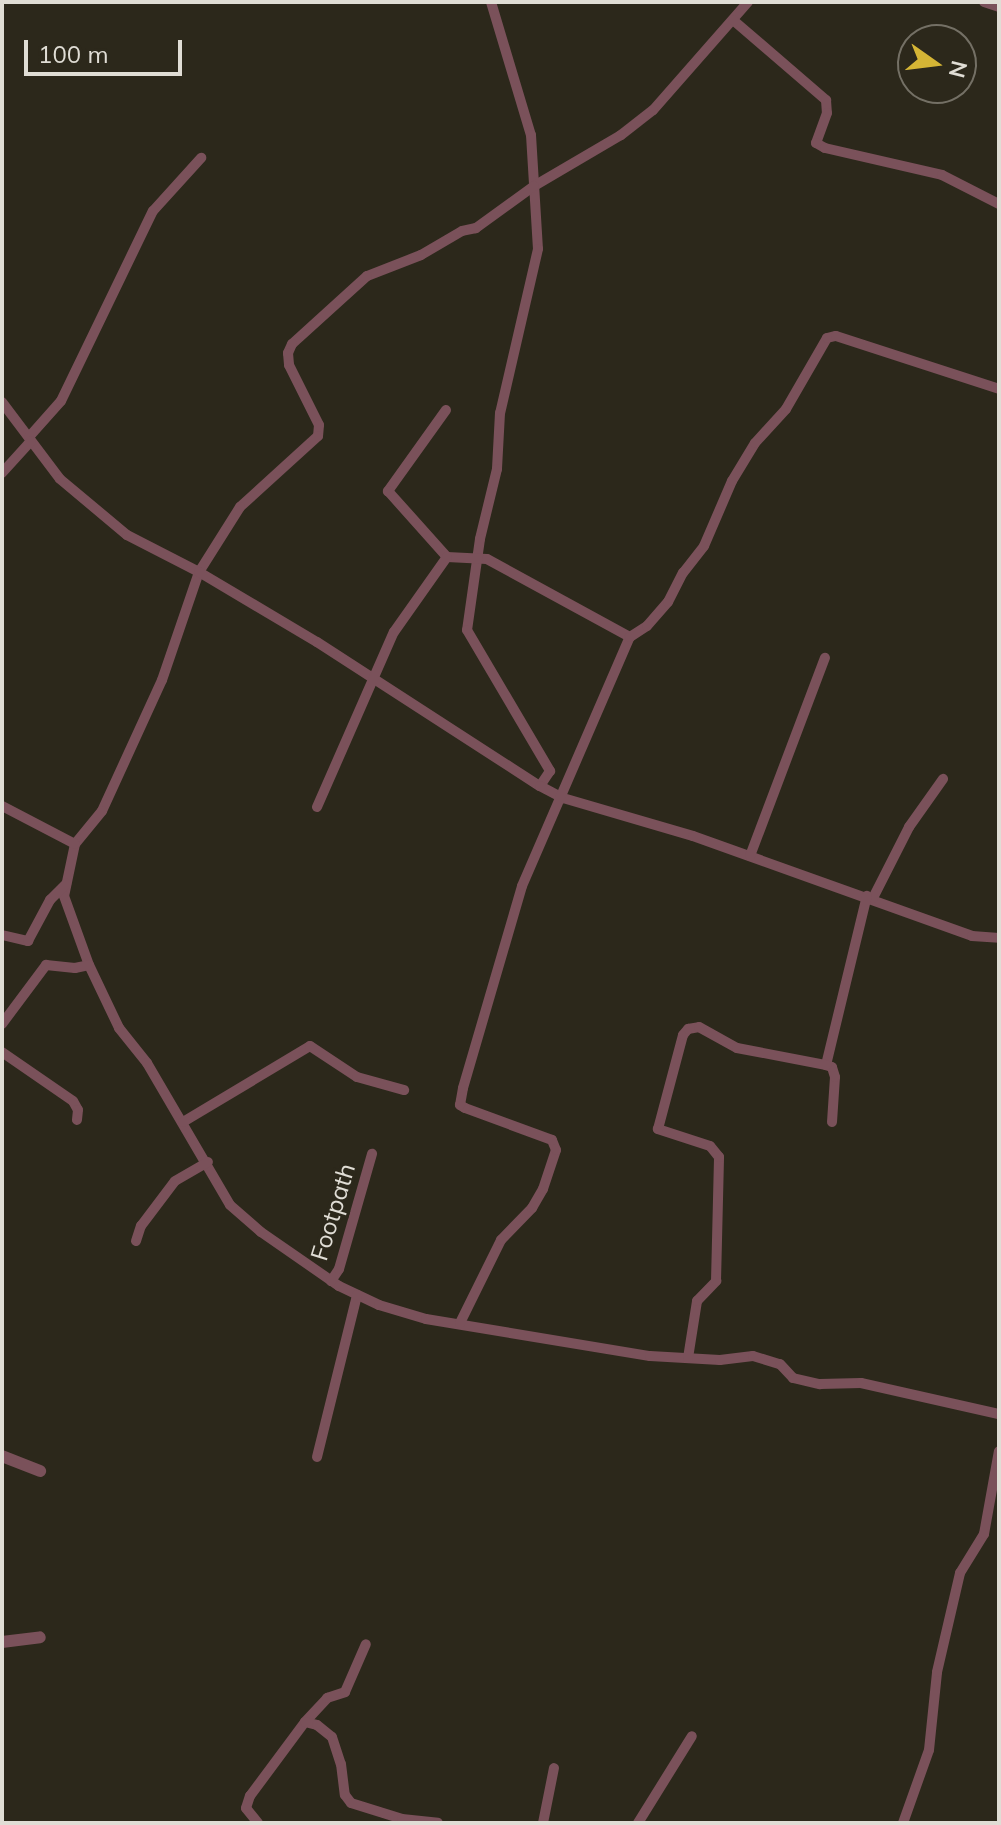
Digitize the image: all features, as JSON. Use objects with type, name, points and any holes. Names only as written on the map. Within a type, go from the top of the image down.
[{"type":"street","points":[[491,2],[531,135],[538,249],[500,413],[497,469],[477,559],[467,630],[550,771],[540,786]]},
{"type":"street","points":[[748,2],[653,110],[621,135],[534,186],[476,228],[462,231],[421,255],[367,276],[292,344],[288,353],[289,365],[319,425],[318,436],[240,507],[199,572],[162,680],[102,811],[75,844],[64,896],[89,965],[119,1028],[147,1063],[208,1162],[230,1205],[261,1232],[331,1281],[379,1305],[426,1319],[650,1356],[720,1360],[753,1356],[780,1364],[793,1378],[820,1384],[861,1383],[999,1414]]},
{"type":"street","points":[[984,2],[999,7]]},
{"type":"street","points":[[733,20],[826,100],[827,113],[816,143],[825,148],[942,175],[999,204]]},
{"type":"street","points":[[2,473],[61,401],[153,211],[201,158]]},
{"type":"street","points":[[460,1323],[501,1240],[532,1208],[543,1189],[556,1150],[552,1140],[460,1105],[487,998],[522,886],[563,798],[630,637],[647,626],[668,602],[683,573],[704,546],[732,481],[755,443],[786,409],[827,338],[836,336],[999,389]]},
{"type":"street","points":[[2,402],[60,479],[127,535],[199,572],[540,786],[563,798],[750,856],[972,936],[999,938]]},
{"type":"street","points":[[446,410],[388,491],[447,557],[487,559],[630,637]]},
{"type":"street","points":[[317,807],[394,632],[447,557]]},
{"type":"street","points":[[750,856],[825,658]]},
{"type":"street","points":[[826,1065],[870,897],[909,827],[943,779]]},
{"type":"street","points":[[2,806],[75,844]]},
{"type":"street","points":[[2,935],[28,941],[50,900],[66,884]]},
{"type":"street","points":[[2,1024],[46,965],[75,968],[89,965]]},
{"type":"street","points":[[688,1358],[697,1301],[716,1281],[719,1157],[710,1146],[658,1129],[683,1035],[688,1029],[699,1027],[737,1048],[832,1067],[835,1077],[832,1122]]},
{"type":"street","points":[[183,1122],[310,1046],[357,1077],[404,1090]]},
{"type":"street","points":[[2,1052],[73,1101],[78,1110],[77,1120]]},
{"type":"street","name":"Footpath","points":[[331,1281],[339,1269],[372,1154]]},
{"type":"street","points":[[136,1241],[141,1226],[175,1181],[208,1162]]},
{"type":"street","points":[[317,1457],[357,1295]]},
{"type":"street","points":[[903,1823],[929,1750],[937,1672],[960,1573],[984,1534],[999,1451]]},
{"type":"street","points":[[2,1456],[40,1471]]},
{"type":"street","points":[[2,1642],[40,1637]]},
{"type":"street","points":[[258,1823],[246,1808],[250,1796],[305,1722],[327,1698],[345,1692],[366,1644]]},
{"type":"street","points":[[305,1722],[317,1725],[332,1737],[341,1764],[345,1795],[351,1803],[402,1819],[438,1823]]},
{"type":"street","points":[[638,1823],[692,1736]]},
{"type":"street","points":[[543,1823],[554,1768]]}]
